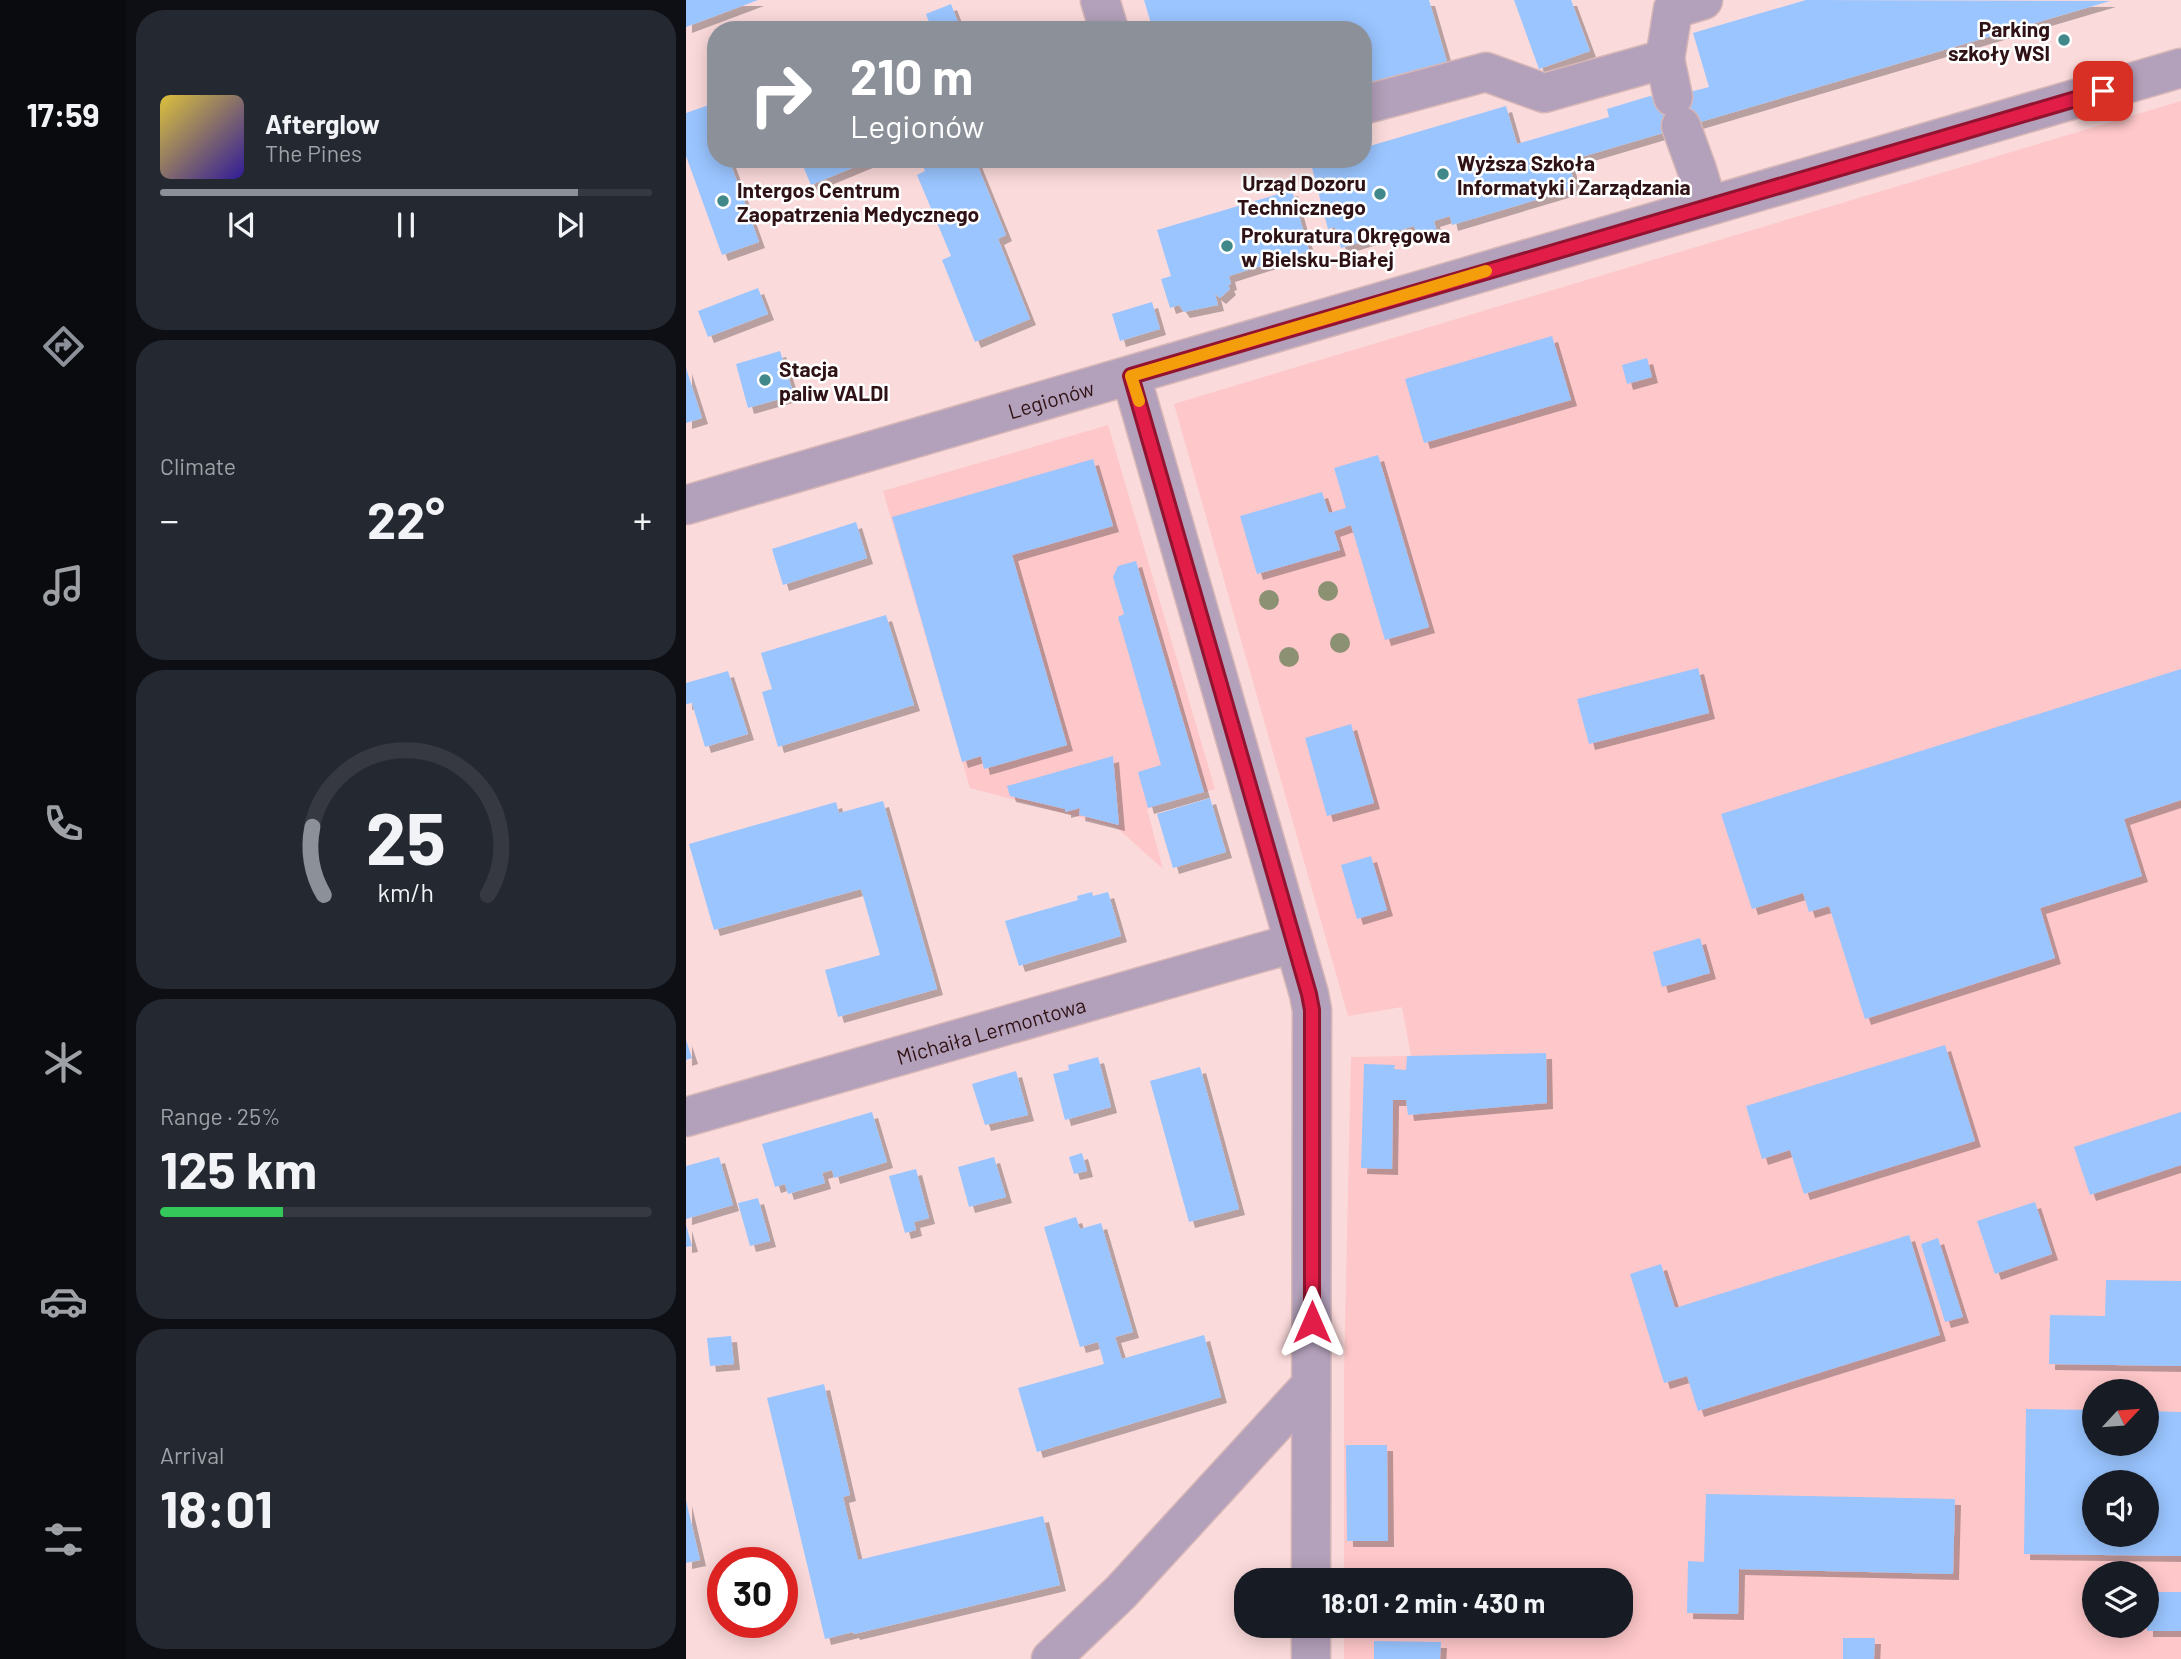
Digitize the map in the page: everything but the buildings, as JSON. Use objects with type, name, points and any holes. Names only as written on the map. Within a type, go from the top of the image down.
[{"type":"street","points":[[1100,0],[1107,21]]},
{"type":"street","points":[[1703,0],[1674,9],[1665,59],[1677,112],[1708,206]]},
{"type":"street","points":[[1372,103],[1486,72],[1544,93],[1665,59]]},
{"type":"street","name":"Legionów","points":[[686,505],[2181,68]]},
{"type":"street","points":[[1131,376],[1312,1010],[1311,1568]]},
{"type":"street","name":"Michaiła Lermontowa","points":[[686,1117],[1294,943]]},
{"type":"street","points":[[1051,1659],[1121,1592],[1311,1385]]},
{"type":"street","points":[[1311,1638],[1311,1659]]},
{"type":"shaded area","points":[[2181,101],[2181,1659],[1344,1659],[1344,1638],[1633,1638],[1633,1568],[1344,1568],[1344,1374],[1351,1057],[1411,1056],[1402,1007],[1348,1016],[1174,404]]},
{"type":"shaded area","points":[[1108,425],[1215,789],[1147,809],[1163,869],[1116,827],[970,788],[883,491]]},
{"type":"slow traffic","points":[[1139,401],[1131,376],[1486,271]]},
{"type":"place","name":"Parking szkoły WSI","points":[[2064,40]]},
{"type":"place","name":"Wyższa Szkoła Informatyki i Zarządzania","points":[[1443,174]]},
{"type":"place","name":"Urząd Dozoru Technicznego","points":[[1380,194]]},
{"type":"place","name":"Intergos Centrum Zaopatrzenia Medycznego","points":[[723,201]]},
{"type":"place","name":"Prokuratura Okręgowa w Bielsku-Białej","points":[[1227,246]]},
{"type":"place","name":"Stacja paliw VALDI","points":[[765,380]]},
{"type":"route","points":[[1312,1322],[1312,1010],[1309,994],[1131,376],[2103,91]]}]
